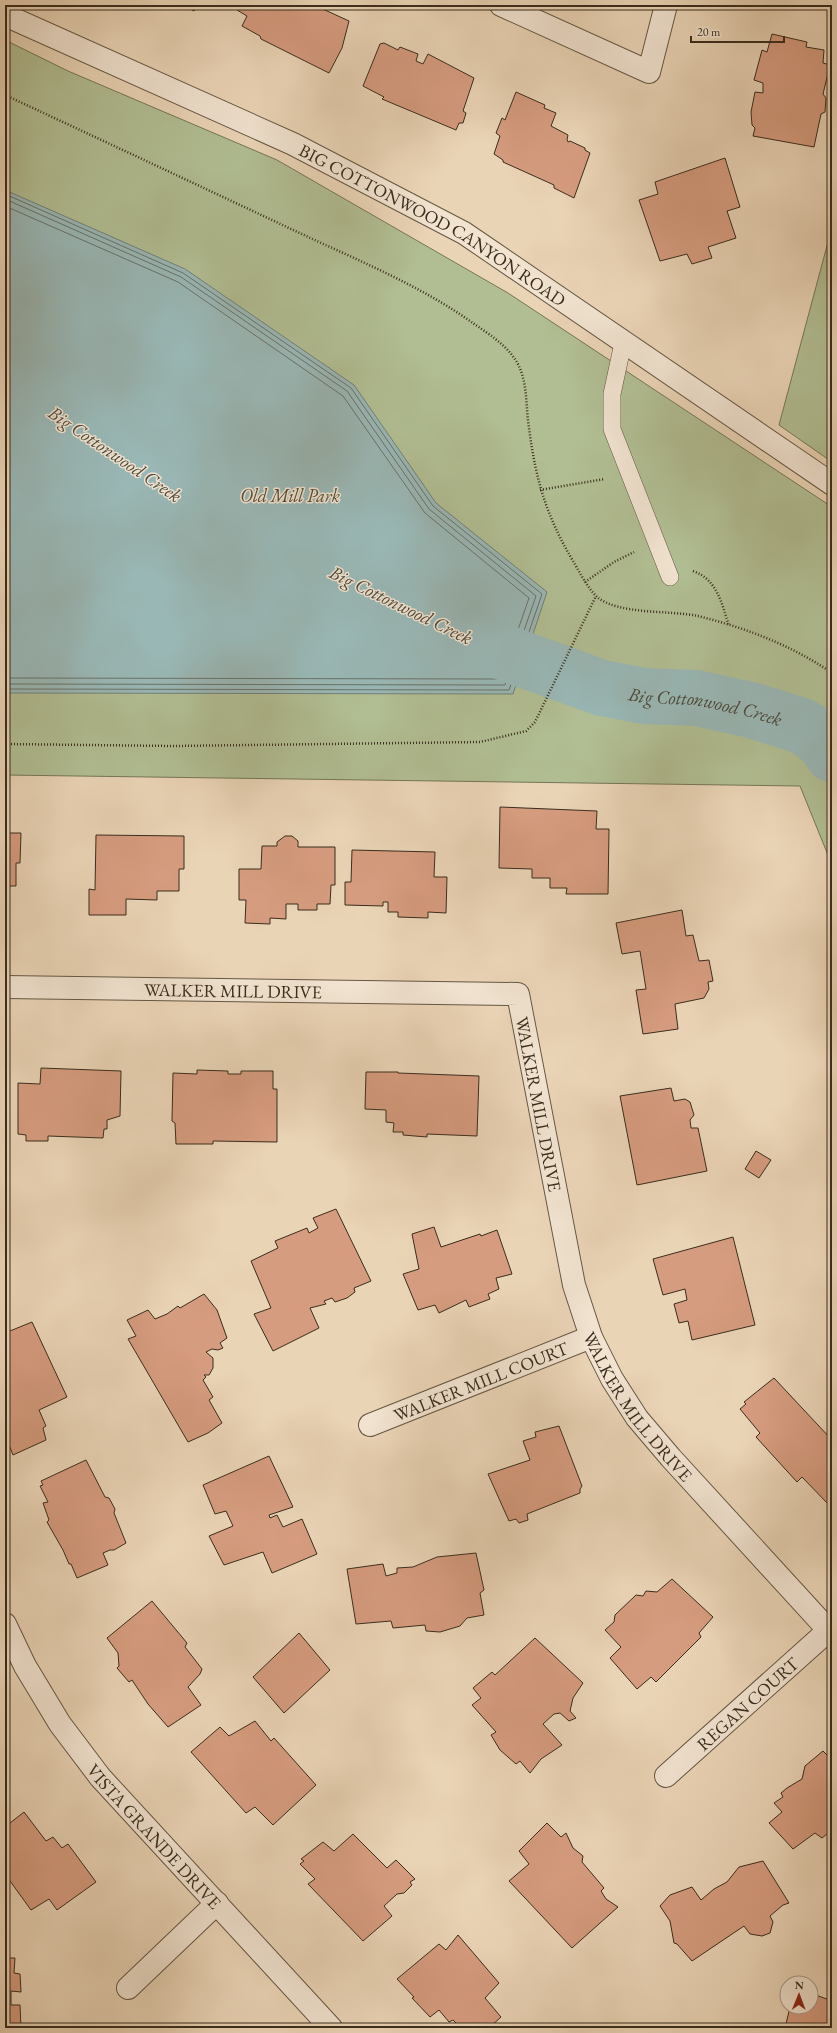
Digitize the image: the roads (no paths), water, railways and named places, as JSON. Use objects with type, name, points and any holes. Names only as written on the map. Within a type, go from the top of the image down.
[{"type":"street","points":[[501,5],[649,72],[666,5]]},
{"type":"street","name":"BIG COTTONWOOD CANYON ROAD","points":[[5,15],[293,144],[464,233],[623,343],[832,484]]},
{"type":"street","name":"WALKER MILL DRIVE","points":[[5,987],[518,994],[574,1285],[591,1337],[612,1379],[637,1418],[671,1458],[830,1632]]},
{"type":"street","name":"WALKER MILL COURT","points":[[370,1425],[591,1337]]},
{"type":"street","name":"VISTA GRANDE DRIVE","points":[[5,1624],[29,1673],[60,1724],[100,1777],[331,2028]]},
{"type":"street","name":"REGAN COURT","points":[[666,1776],[830,1632]]},
{"type":"street","points":[[128,1988],[217,1903]]},
{"type":"lane","points":[[623,343],[612,394],[612,429],[670,577]]},
{"type":"water","points":[[5,190],[185,269],[354,385],[436,503],[547,592],[513,694],[5,693]]},
{"type":"waterway","name":"Big Cottonwood Creek","points":[[453,631],[467,639],[602,688],[644,696],[696,698],[751,710],[802,726],[816,735],[827,745],[832,754]]},
{"type":"park label","name":"Old Mill Park","points":[[290,495]]}]
